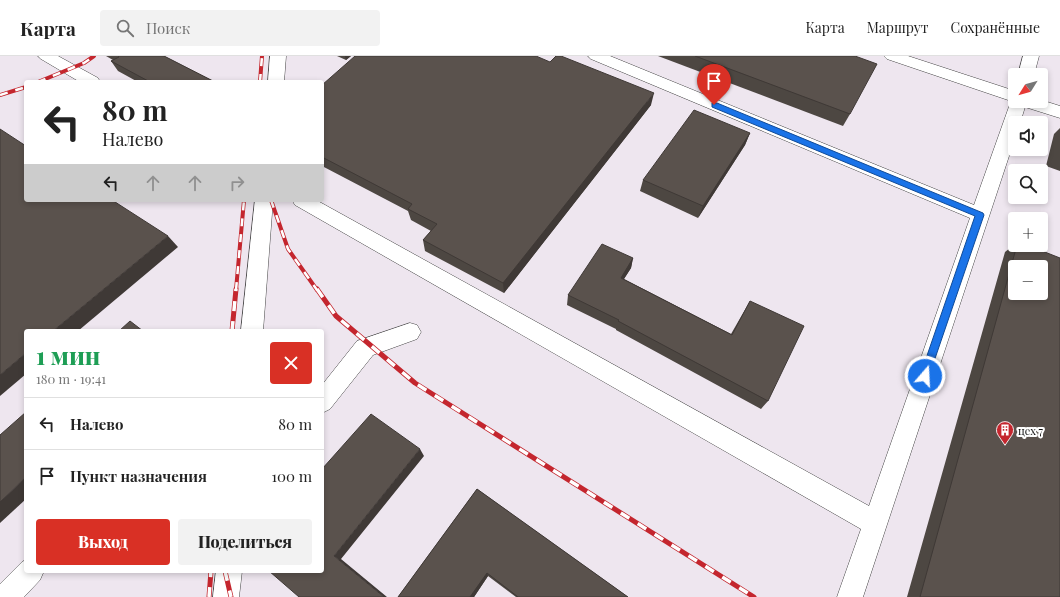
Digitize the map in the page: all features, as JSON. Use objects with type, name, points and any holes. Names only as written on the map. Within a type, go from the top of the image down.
[{"type":"lane","points":[[46,56],[88,80]]},
{"type":"lane","points":[[276,80],[278,56]]},
{"type":"lane","points":[[596,56],[980,215]]},
{"type":"lane","points":[[892,56],[1008,95]]},
{"type":"lane","points":[[1028,68],[1031,56]]},
{"type":"lane","points":[[850,597],[1017,108]]},
{"type":"lane","points":[[1048,108],[1060,112]]},
{"type":"lane","points":[[252,329],[264,202]]},
{"type":"lane","points":[[305,202],[875,523]]},
{"type":"lane","points":[[324,399],[365,348],[410,332]]},
{"type":"lane","points":[[6,597],[29,573]]},
{"type":"lane","points":[[226,597],[229,573]]},
{"type":"shaded area","points":[[0,56],[1060,56],[1060,597],[0,597]]},
{"type":"building","points":[[118,56],[164,56],[211,80],[146,80],[111,61],[119,57]]},
{"type":"building","points":[[355,56],[536,56],[550,62],[556,56],[561,56],[654,93],[503,283],[423,240],[437,224],[408,209],[412,204],[324,158],[324,83]]},
{"type":"building","points":[[695,56],[855,56],[877,64],[850,114]]},
{"type":"building","points":[[694,110],[750,133],[703,206],[643,180]]},
{"type":"building","points":[[0,129],[24,145],[24,202],[115,202],[168,236],[55,329],[24,329],[24,355],[0,375]]},
{"type":"building","points":[[602,244],[633,258],[621,278],[732,335],[750,301],[804,326],[768,401],[618,321],[619,320],[568,295]]},
{"type":"building","name":"цех 7","points":[[1015,252],[1045,252],[1060,258],[1060,597],[920,597],[1008,278],[1008,300],[1048,300],[1048,260],[1013,260]]},
{"type":"building","points":[[130,321],[140,329],[121,329]]},
{"type":"building","points":[[24,414],[24,479],[0,502],[0,435]]},
{"type":"building","points":[[371,414],[420,449],[334,556],[384,597],[299,597],[271,573],[324,573],[324,467]]},
{"type":"building","points":[[477,489],[628,597],[518,597],[487,573],[470,597],[398,597]]},
{"type":"railway","points":[[43,80],[84,63],[94,56]]},
{"type":"railway","points":[[260,80],[262,56]]},
{"type":"railway","points":[[0,95],[24,88]]},
{"type":"railway","points":[[236,290],[244,202]]},
{"type":"railway","points":[[272,202],[288,249],[317,290]]},
{"type":"railway","points":[[232,329],[236,289]]},
{"type":"railway","points":[[317,289],[336,316],[415,383],[754,597]]},
{"type":"railway","points":[[209,597],[211,573]]},
{"type":"railway","points":[[225,573],[231,597]]},
{"type":"place","name":"цех 7","points":[[1005,445]]},
{"type":"route","points":[[714,105],[980,215],[925,376]]}]
